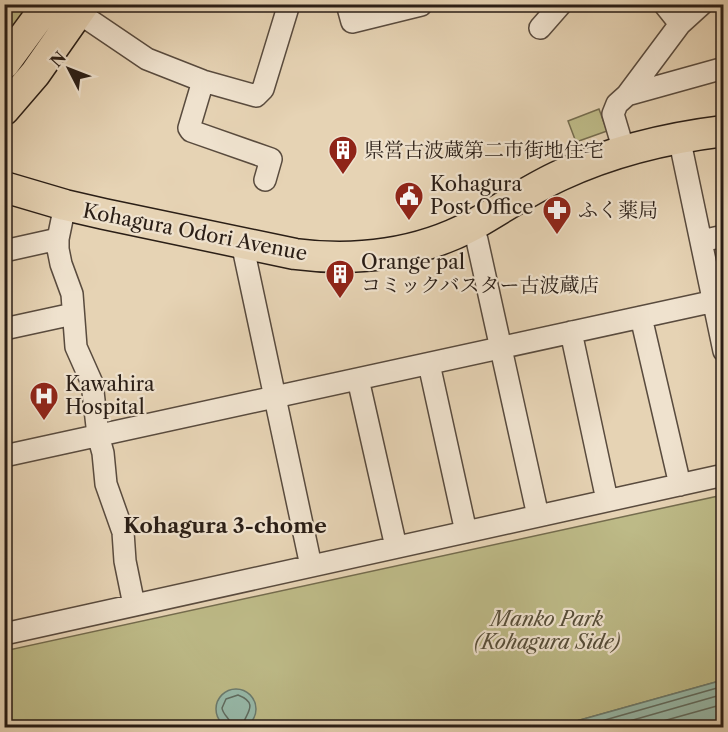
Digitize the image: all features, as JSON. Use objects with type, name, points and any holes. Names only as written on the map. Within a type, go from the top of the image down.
[{"type":"highway","points":[[4,64],[48,4]]},
{"type":"highway","points":[[4,110],[35,74],[82,9]]},
{"type":"highway","name":"Kohagura Odori Avenue","points":[[8,184],[65,205],[242,243],[310,256],[359,257],[422,245],[471,226],[544,183],[624,151],[679,137],[723,131]]},
{"type":"street","points":[[82,9],[147,59],[203,81],[256,96],[261,93],[289,4]]},
{"type":"street","points":[[347,4],[352,22],[422,5]]},
{"type":"street","points":[[540,28],[561,4]]},
{"type":"street","points":[[664,4],[680,24]]},
{"type":"street","points":[[624,151],[613,114],[617,104],[627,95],[680,24],[702,4]]},
{"type":"street","points":[[627,95],[723,68]]},
{"type":"street","points":[[203,81],[190,131],[271,159],[265,180]]},
{"type":"street","points":[[679,137],[701,241],[718,300],[723,351]]},
{"type":"street","points":[[65,205],[58,239],[61,264],[72,294],[76,347],[92,383],[106,484],[123,532],[125,561],[134,605]]},
{"type":"street","points":[[471,226],[477,240],[538,516]]},
{"type":"street","points":[[701,241],[723,236]]},
{"type":"street","points":[[4,251],[58,239]]},
{"type":"street","points":[[242,243],[311,566]]},
{"type":"street","points":[[4,456],[718,300]]},
{"type":"street","points":[[4,329],[73,314]]},
{"type":"street","points":[[640,317],[680,485]]},
{"type":"street","points":[[571,332],[608,500]]},
{"type":"street","points":[[429,364],[466,532]]},
{"type":"street","points":[[358,379],[396,547]]},
{"type":"street","points":[[4,634],[723,475]]},
{"type":"green space","points":[[5,5],[32,5],[5,43]]},
{"type":"green space","points":[[599,109],[607,131],[576,142],[568,121]]},
{"type":"green space","name":"Manko Park (Kohagura Side)","points":[[723,495],[723,680],[555,727],[5,727],[4,651]]},
{"type":"water","points":[[723,680],[723,727],[555,727]]},
{"type":"water","points":[[236,689],[250,695],[256,709],[250,723],[236,729],[222,723],[216,709],[222,695]]},
{"type":"place","name":"県営古波蔵第二市街地住宅","points":[[343,176]]},
{"type":"place","name":"Kohagura Post Office","points":[[409,222]]},
{"type":"place","name":"ふく薬局","points":[[557,236]]},
{"type":"place","name":"Orange pal コミックバスター古波蔵店","points":[[340,300]]},
{"type":"place","name":"Kawahira Hospital","points":[[44,422]]},
{"type":"district","name":"Kohagura 3-chome","points":[[225,525]]}]
